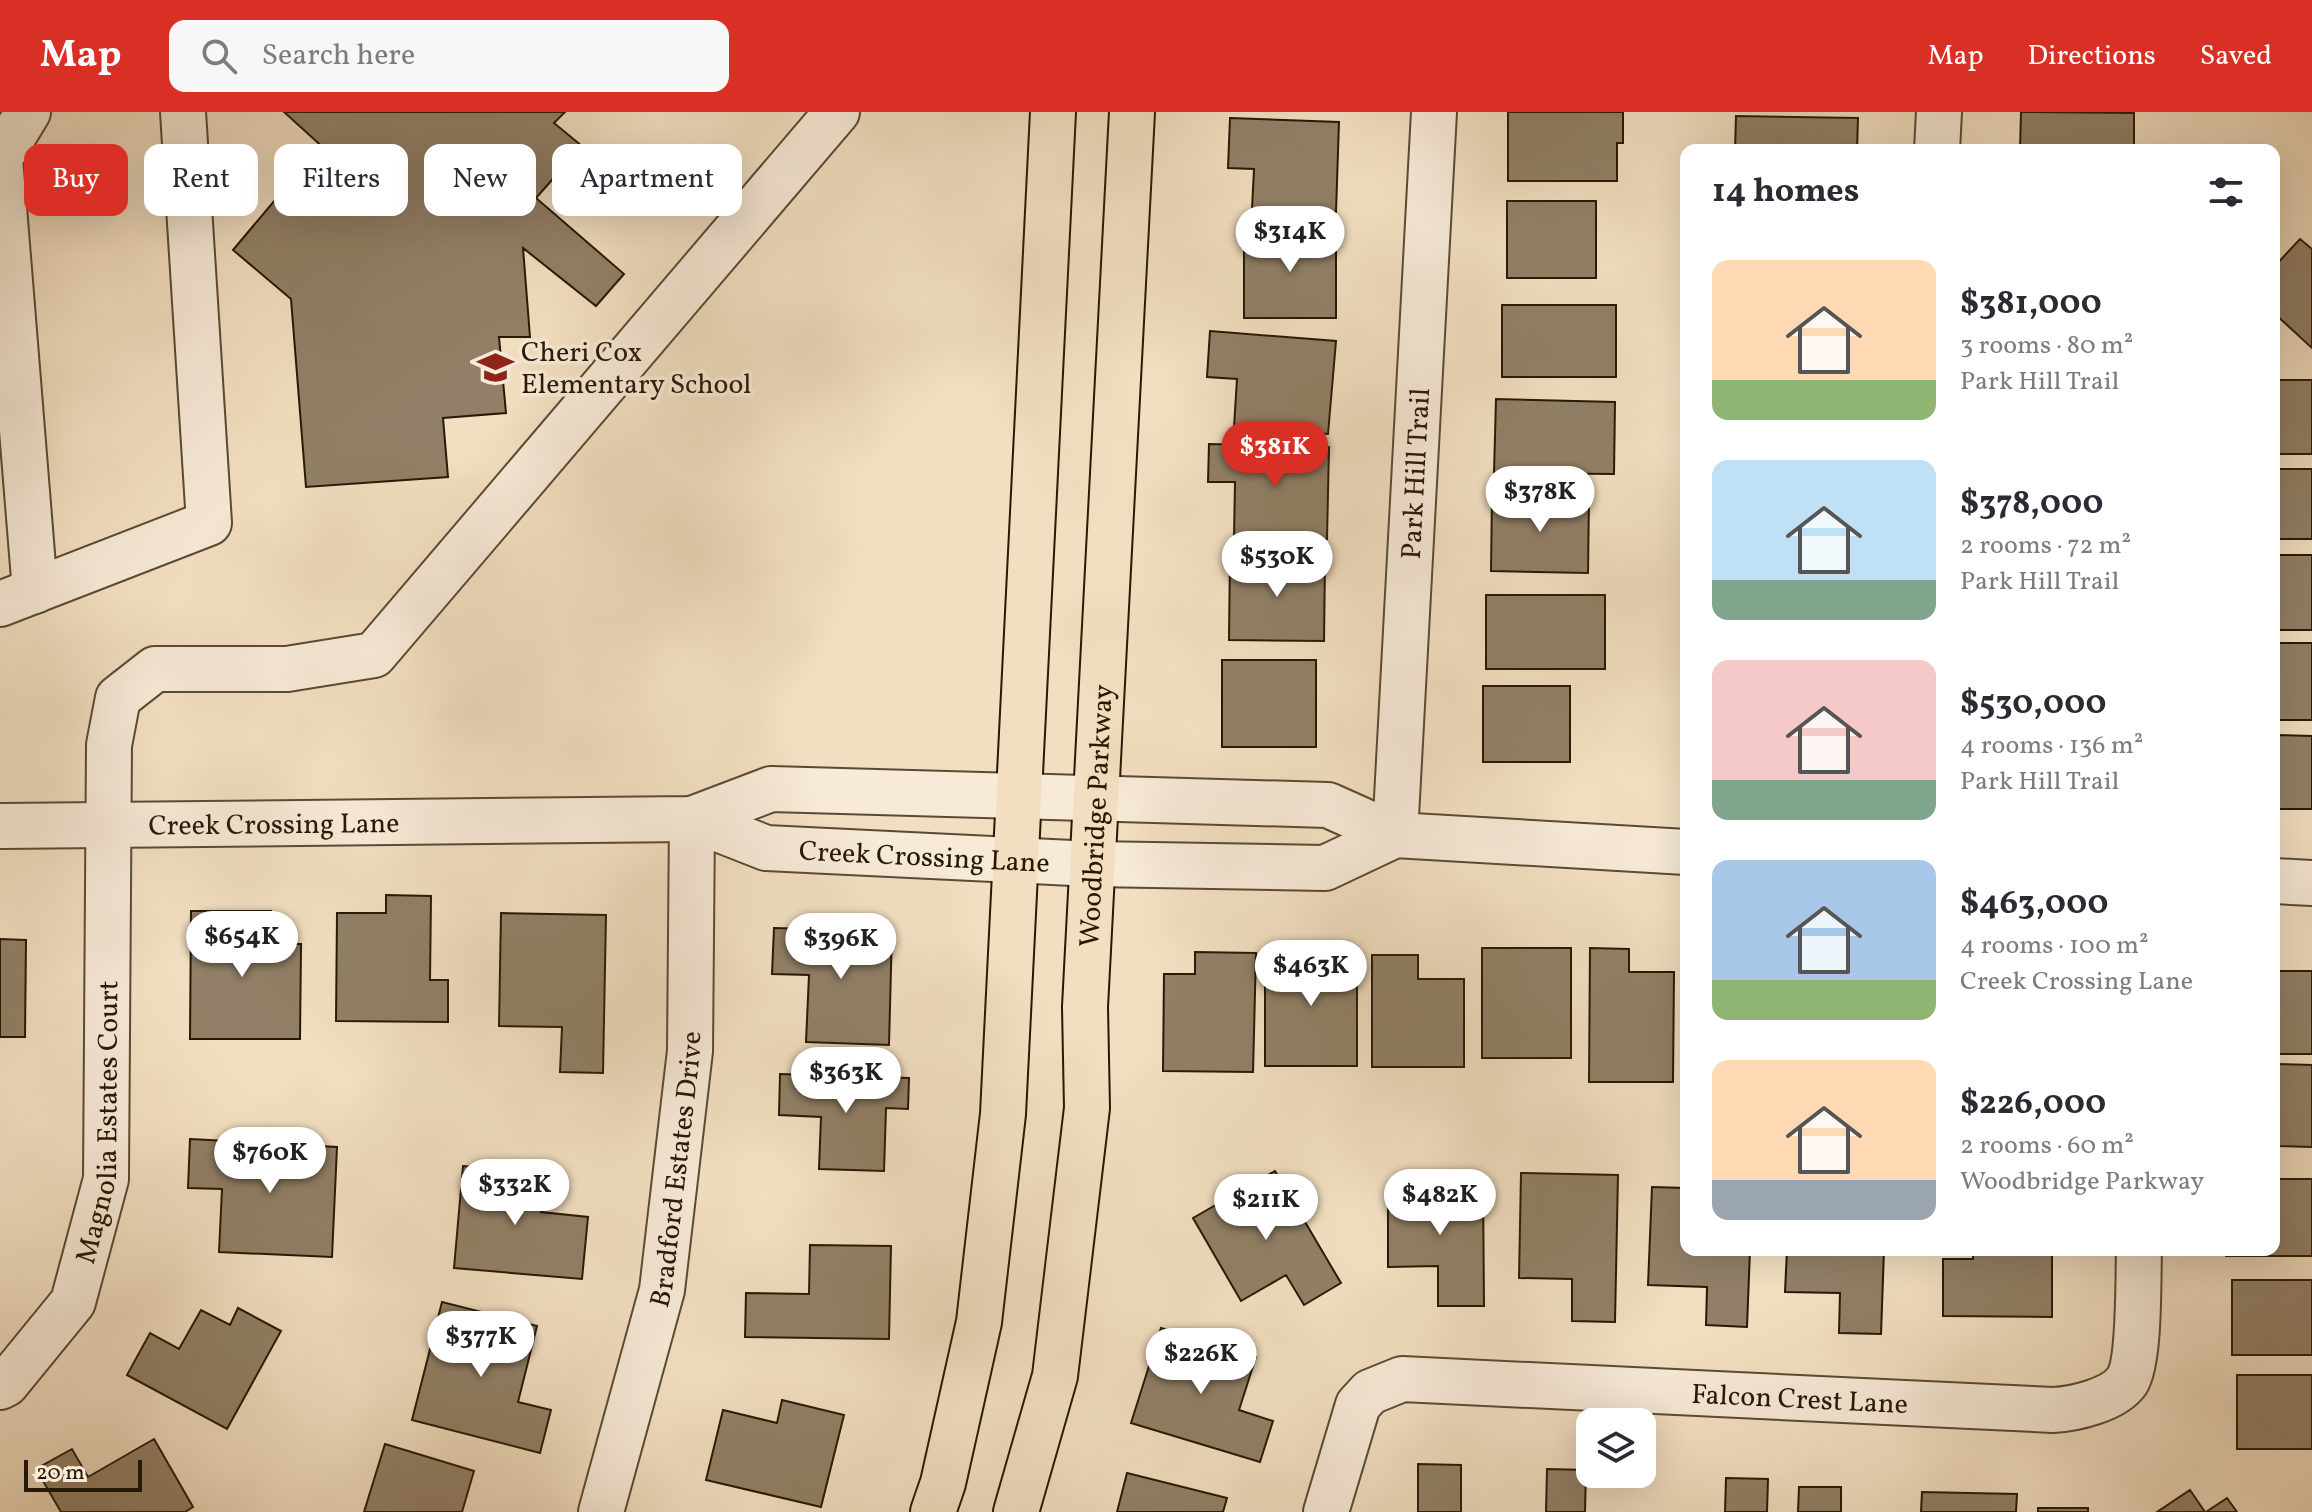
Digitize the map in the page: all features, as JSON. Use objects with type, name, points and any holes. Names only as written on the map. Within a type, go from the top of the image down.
[{"type":"main road","points":[[933,1512],[943,1483],[979,1322],[1003,1114],[1053,112]]},
{"type":"main road","name":"Woodbridge Parkway","points":[[1016,1512],[1055,1376],[1087,1108],[1085,1007],[1132,112]]},
{"type":"street","points":[[28,112],[0,158],[17,598],[209,523],[183,112]]},
{"type":"street","name":"Magnolia Estates Court","points":[[0,1387],[6,1384],[73,1302],[106,1179],[109,745],[118,698],[155,669],[287,669],[374,655],[837,112]]},
{"type":"street","name":"Park Hill Trail","points":[[1395,835],[1434,112]]},
{"type":"street","points":[[1937,144],[1939,112]]},
{"type":"street","name":"Creek Crossing Lane","points":[[0,826],[692,819],[771,789],[1328,805],[1395,835],[1680,852]]},
{"type":"street","name":"Creek Crossing Lane","points":[[692,819],[766,848],[1093,864],[1325,868],[1395,835]]},
{"type":"street","name":"Bradford Estates Drive","points":[[601,1512],[662,1290],[690,1051],[692,819]]},
{"type":"street","points":[[2280,881],[2312,883]]},
{"type":"street","name":"Falcon Crest Lane","points":[[1326,1512],[1358,1405],[1370,1392],[1402,1379],[2038,1410],[2077,1409],[2110,1394],[2127,1381],[2133,1361],[2139,1256]]},
{"type":"building","points":[[284,112],[565,112],[554,123],[580,144],[552,144],[552,180],[536,198],[552,212],[552,216],[557,216],[624,274],[596,306],[523,248],[530,337],[499,337],[506,413],[443,418],[448,477],[306,487],[291,299],[233,250],[274,201],[274,216],[408,216],[408,144],[319,144]]},
{"type":"building","points":[[1508,112],[1623,112],[1623,143],[1617,143],[1617,181],[1508,181]]},
{"type":"building","points":[[2021,112],[2134,113],[2134,144],[2020,144]]},
{"type":"building","points":[[1736,116],[1858,118],[1857,144],[1735,144]]},
{"type":"building","points":[[1230,118],[1339,122],[1336,212],[1252,209],[1254,169],[1228,168]]},
{"type":"building","points":[[1507,201],[1596,201],[1596,278],[1507,278]]},
{"type":"building","points":[[1244,231],[1336,231],[1336,318],[1244,318]]},
{"type":"building","points":[[2300,239],[2312,249],[2312,348],[2280,319],[2280,261]]},
{"type":"building","points":[[1502,305],[1616,305],[1616,377],[1502,377]]},
{"type":"building","points":[[1210,331],[1336,341],[1328,434],[1234,427],[1237,379],[1207,377]]},
{"type":"building","points":[[2280,380],[2312,380],[2312,454],[2280,454]]},
{"type":"building","points":[[1496,399],[1615,402],[1614,474],[1494,473]]},
{"type":"building","points":[[1209,444],[1329,447],[1327,539],[1234,538],[1235,482],[1208,482]]},
{"type":"building","points":[[2280,469],[2312,469],[2312,539],[2280,539]]},
{"type":"building","points":[[1492,495],[1589,496],[1588,573],[1491,571]]},
{"type":"building","points":[[2280,555],[2312,555],[2312,630],[2280,630]]},
{"type":"building","points":[[1230,556],[1325,558],[1324,641],[1229,640]]},
{"type":"building","points":[[1486,595],[1605,595],[1605,669],[1486,669]]},
{"type":"building","points":[[2280,643],[2312,643],[2312,720],[2280,720]]},
{"type":"building","points":[[1222,660],[1316,660],[1316,747],[1222,747]]},
{"type":"building","points":[[1483,686],[1570,686],[1570,762],[1483,762]]},
{"type":"building","points":[[2280,735],[2312,736],[2312,809],[2280,809]]},
{"type":"building","points":[[386,895],[431,896],[430,980],[448,980],[448,1022],[336,1021],[337,913],[386,913]]},
{"type":"building","points":[[191,911],[271,911],[270,944],[301,944],[300,1039],[190,1039]]},
{"type":"building","points":[[501,913],[606,915],[603,1073],[560,1072],[562,1027],[499,1026]]},
{"type":"building","points":[[774,928],[892,931],[889,1045],[806,1042],[809,975],[772,974]]},
{"type":"building","points":[[0,939],[26,940],[25,1037],[0,1037]]},
{"type":"building","points":[[1482,948],[1571,948],[1571,1058],[1482,1058]]},
{"type":"building","points":[[1590,948],[1629,949],[1629,972],[1674,972],[1673,1082],[1589,1082]]},
{"type":"building","points":[[1265,950],[1357,950],[1357,1066],[1265,1066]]},
{"type":"building","points":[[1195,952],[1256,953],[1253,1072],[1163,1071],[1164,974],[1195,974]]},
{"type":"building","points":[[1372,955],[1418,955],[1418,979],[1464,979],[1464,1067],[1372,1067]]},
{"type":"building","points":[[2280,971],[2312,971],[2312,1054],[2280,1054]]},
{"type":"building","points":[[2280,1064],[2312,1065],[2312,1147],[2280,1146]]},
{"type":"building","points":[[780,1074],[909,1078],[908,1109],[886,1108],[884,1171],[819,1169],[821,1117],[779,1115]]},
{"type":"building","points":[[190,1139],[337,1147],[332,1257],[219,1252],[222,1189],[188,1188]]},
{"type":"building","points":[[463,1166],[545,1173],[541,1212],[588,1217],[582,1279],[454,1268]]},
{"type":"building","points":[[1275,1171],[1341,1283],[1304,1305],[1286,1275],[1241,1301],[1193,1218]]},
{"type":"building","points":[[1521,1173],[1618,1175],[1615,1322],[1572,1321],[1572,1279],[1519,1278]]},
{"type":"building","points":[[2280,1179],[2312,1179],[2312,1256],[2280,1256]]},
{"type":"building","points":[[1483,1184],[1484,1306],[1438,1306],[1438,1266],[1388,1267],[1388,1185]]},
{"type":"building","points":[[1652,1187],[1680,1188],[1680,1256],[1750,1256],[1747,1327],[1706,1325],[1707,1287],[1648,1285]]},
{"type":"building","points":[[810,1245],[891,1246],[889,1339],[745,1337],[746,1293],[809,1294]]},
{"type":"building","points":[[1787,1256],[1884,1256],[1881,1334],[1839,1333],[1840,1293],[1785,1292]]},
{"type":"building","points":[[1973,1256],[2052,1256],[2052,1317],[1943,1316],[1943,1259],[1973,1259]]},
{"type":"building","points":[[2232,1280],[2312,1280],[2312,1355],[2232,1355]]},
{"type":"building","points":[[442,1302],[537,1326],[518,1402],[551,1410],[540,1453],[412,1420]]},
{"type":"building","points":[[238,1308],[281,1331],[227,1429],[127,1375],[150,1333],[179,1349],[201,1310],[230,1325]]},
{"type":"building","points":[[1161,1328],[1256,1357],[1239,1410],[1273,1421],[1260,1462],[1131,1423]]},
{"type":"building","points":[[2237,1375],[2312,1375],[2312,1449],[2237,1449]]},
{"type":"building","points":[[782,1400],[844,1415],[821,1507],[706,1480],[723,1410],[777,1423]]},
{"type":"building","points":[[154,1439],[193,1507],[185,1512],[61,1512],[36,1469],[72,1449],[88,1477]]},
{"type":"building","points":[[385,1444],[474,1471],[462,1512],[364,1512]]},
{"type":"building","points":[[1418,1464],[1461,1465],[1461,1512],[1418,1512]]},
{"type":"building","points":[[1547,1469],[1576,1470],[1576,1488],[1586,1488],[1585,1512],[1546,1512]]},
{"type":"building","points":[[1127,1473],[1227,1498],[1223,1512],[1117,1512]]},
{"type":"building","points":[[1726,1478],[1768,1479],[1767,1512],[1725,1512]]},
{"type":"building","points":[[1799,1487],[1841,1487],[1841,1512],[1798,1512]]},
{"type":"building","points":[[2190,1490],[2205,1512],[2157,1512]]},
{"type":"building","points":[[1922,1492],[2017,1494],[2016,1512],[1921,1512]]},
{"type":"building","points":[[2227,1498],[2237,1512],[2206,1512]]},
{"type":"building","points":[[2038,1508],[2088,1508],[2088,1512],[2038,1512]]},
{"type":"place","name":"Cheri Cox Elementary School","points":[[495,367]]}]
